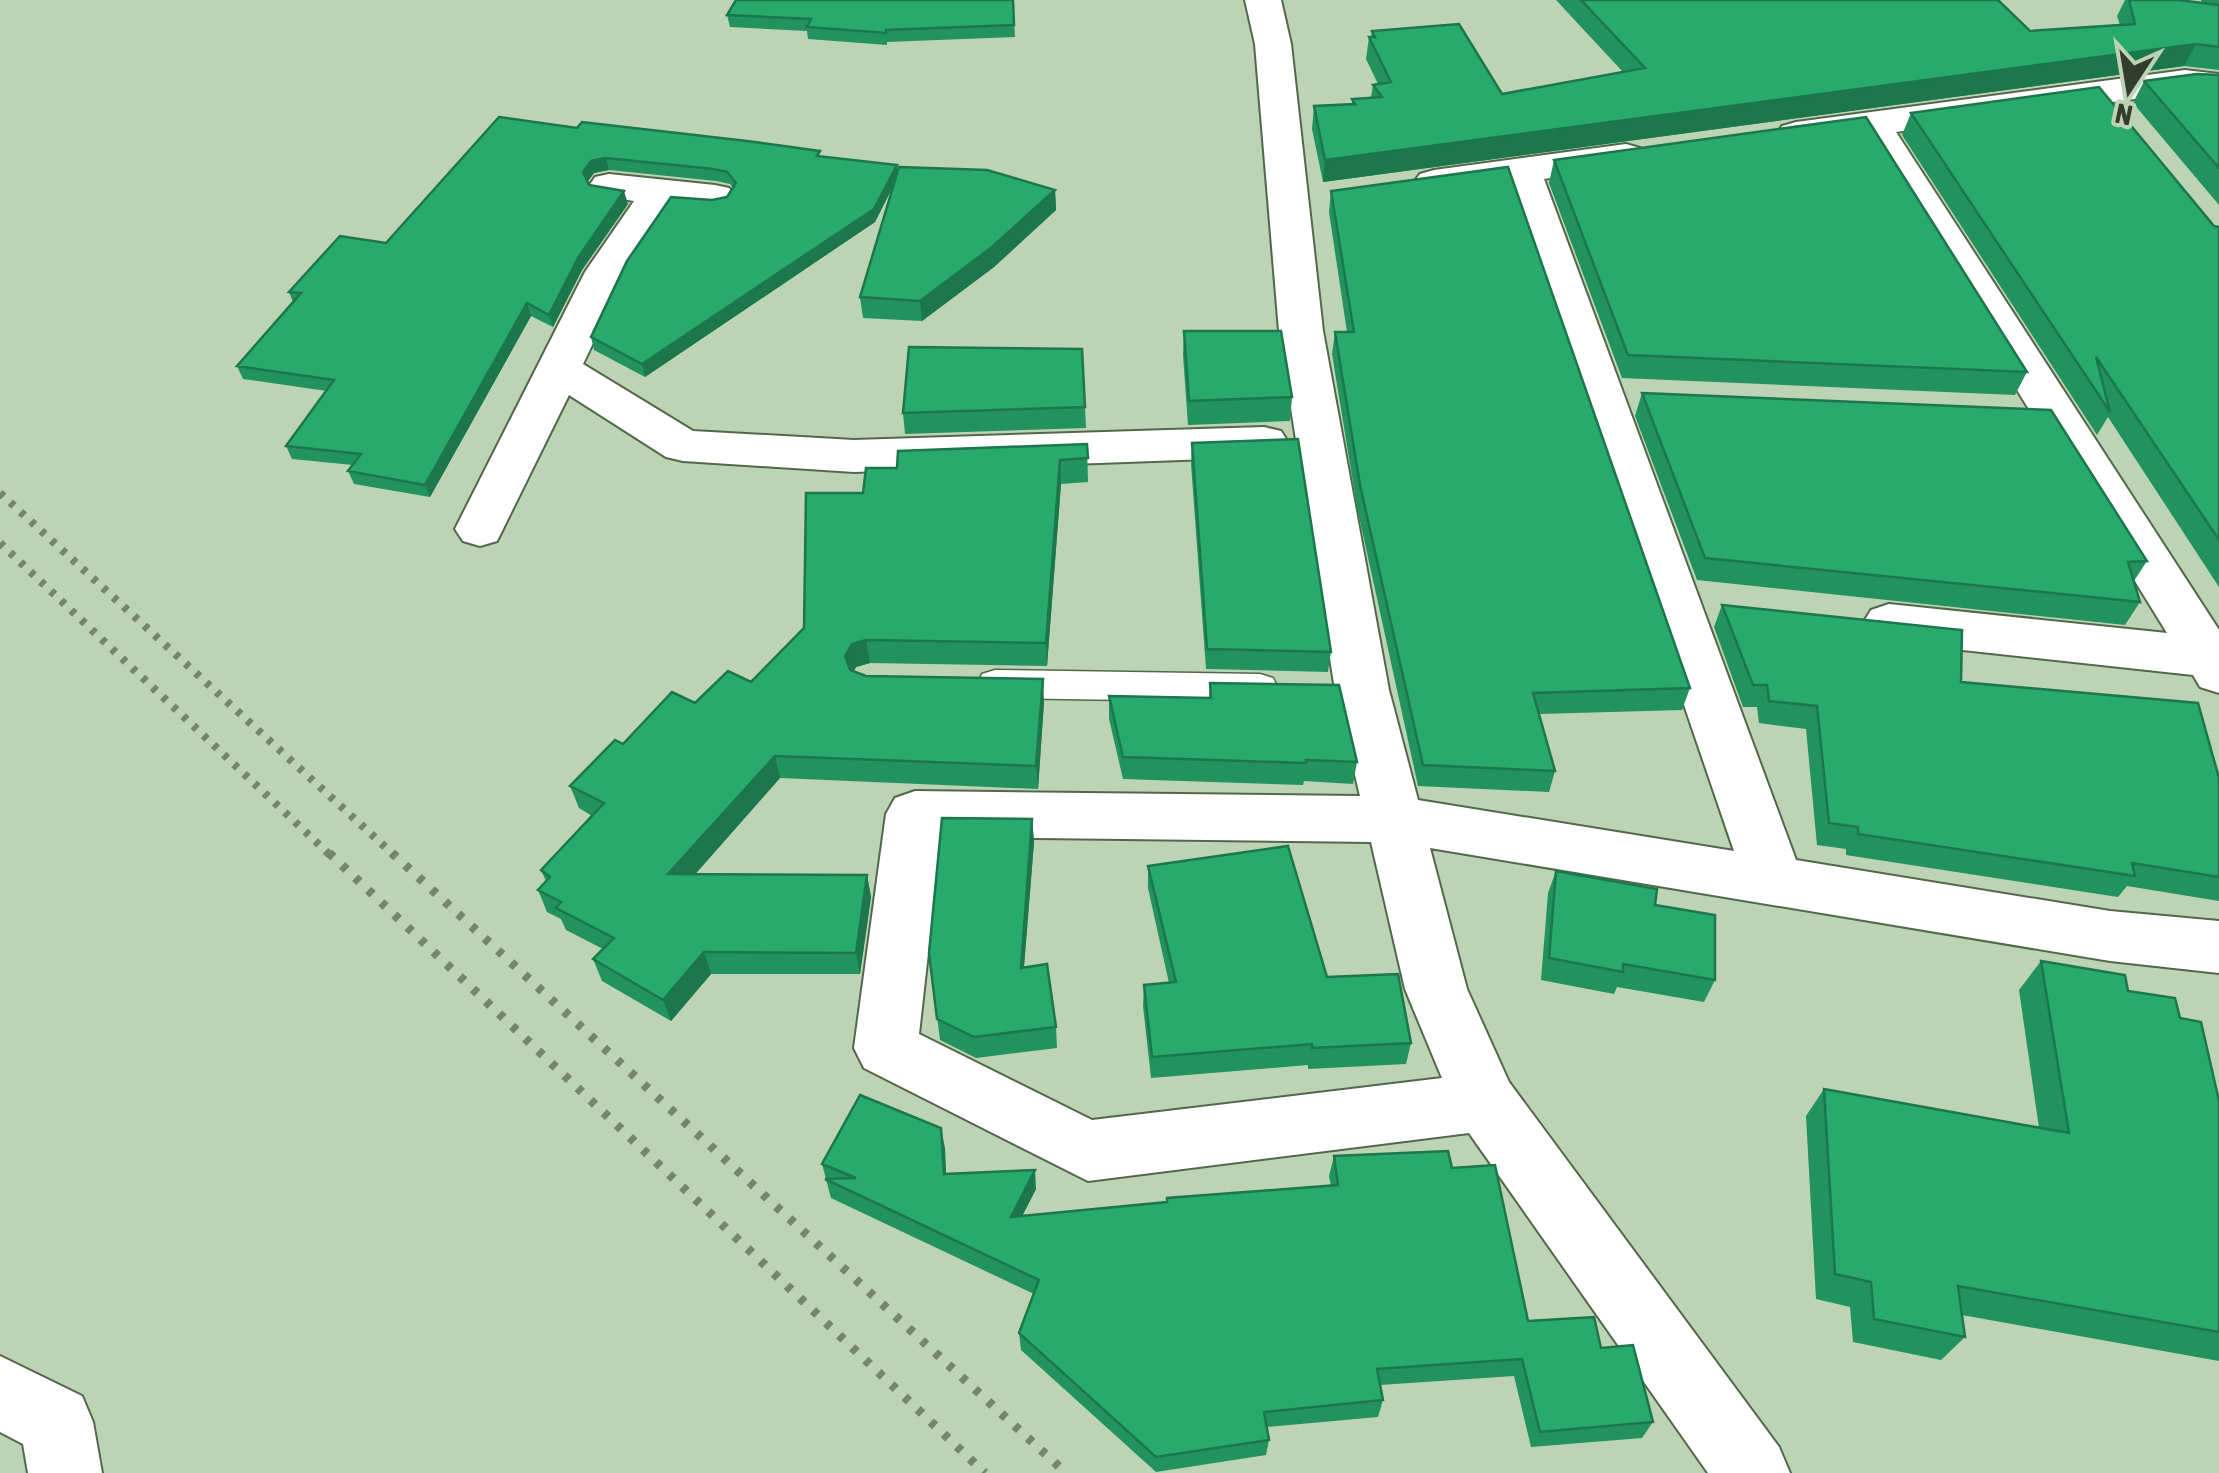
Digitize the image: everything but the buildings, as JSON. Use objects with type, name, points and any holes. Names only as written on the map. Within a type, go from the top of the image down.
[{"type":"street","points":[[1264,0],[1310,199],[1301,331],[1317,440],[1329,690],[1392,818],[1436,989],[1484,1102],[1745,1472]]},
{"type":"street","points":[[1755,139],[1872,124],[2112,107],[2185,82],[2219,85]]},
{"type":"street","points":[[1872,124],[2216,663]]},
{"type":"street","points":[[1406,186],[1658,152]]},
{"type":"street","points":[[1521,170],[1622,397],[1676,601],[1773,878]]},
{"type":"street","points":[[609,186],[716,197]]},
{"type":"street","points":[[480,530],[606,272],[661,191]]},
{"type":"street","points":[[558,369],[683,446],[854,456],[1317,440]]},
{"type":"street","points":[[1996,412],[2056,415]]},
{"type":"street","points":[[1676,601],[1736,607]]},
{"type":"street","points":[[1834,618],[2216,663]]},
{"type":"street","points":[[1484,1102],[1088,1152],[886,1048],[915,814],[1392,818],[2110,936],[2219,948]]},
{"type":"street","points":[[0,1392],[56,1422],[65,1473]]},
{"type":"lane","points":[[969,683],[1329,690]]},
{"type":"railway","points":[[0,493],[395,856]]},
{"type":"railway","points":[[0,543],[331,856]]},
{"type":"railway","points":[[329,853],[985,1473]]},
{"type":"railway","points":[[392,853],[1066,1473]]}]
